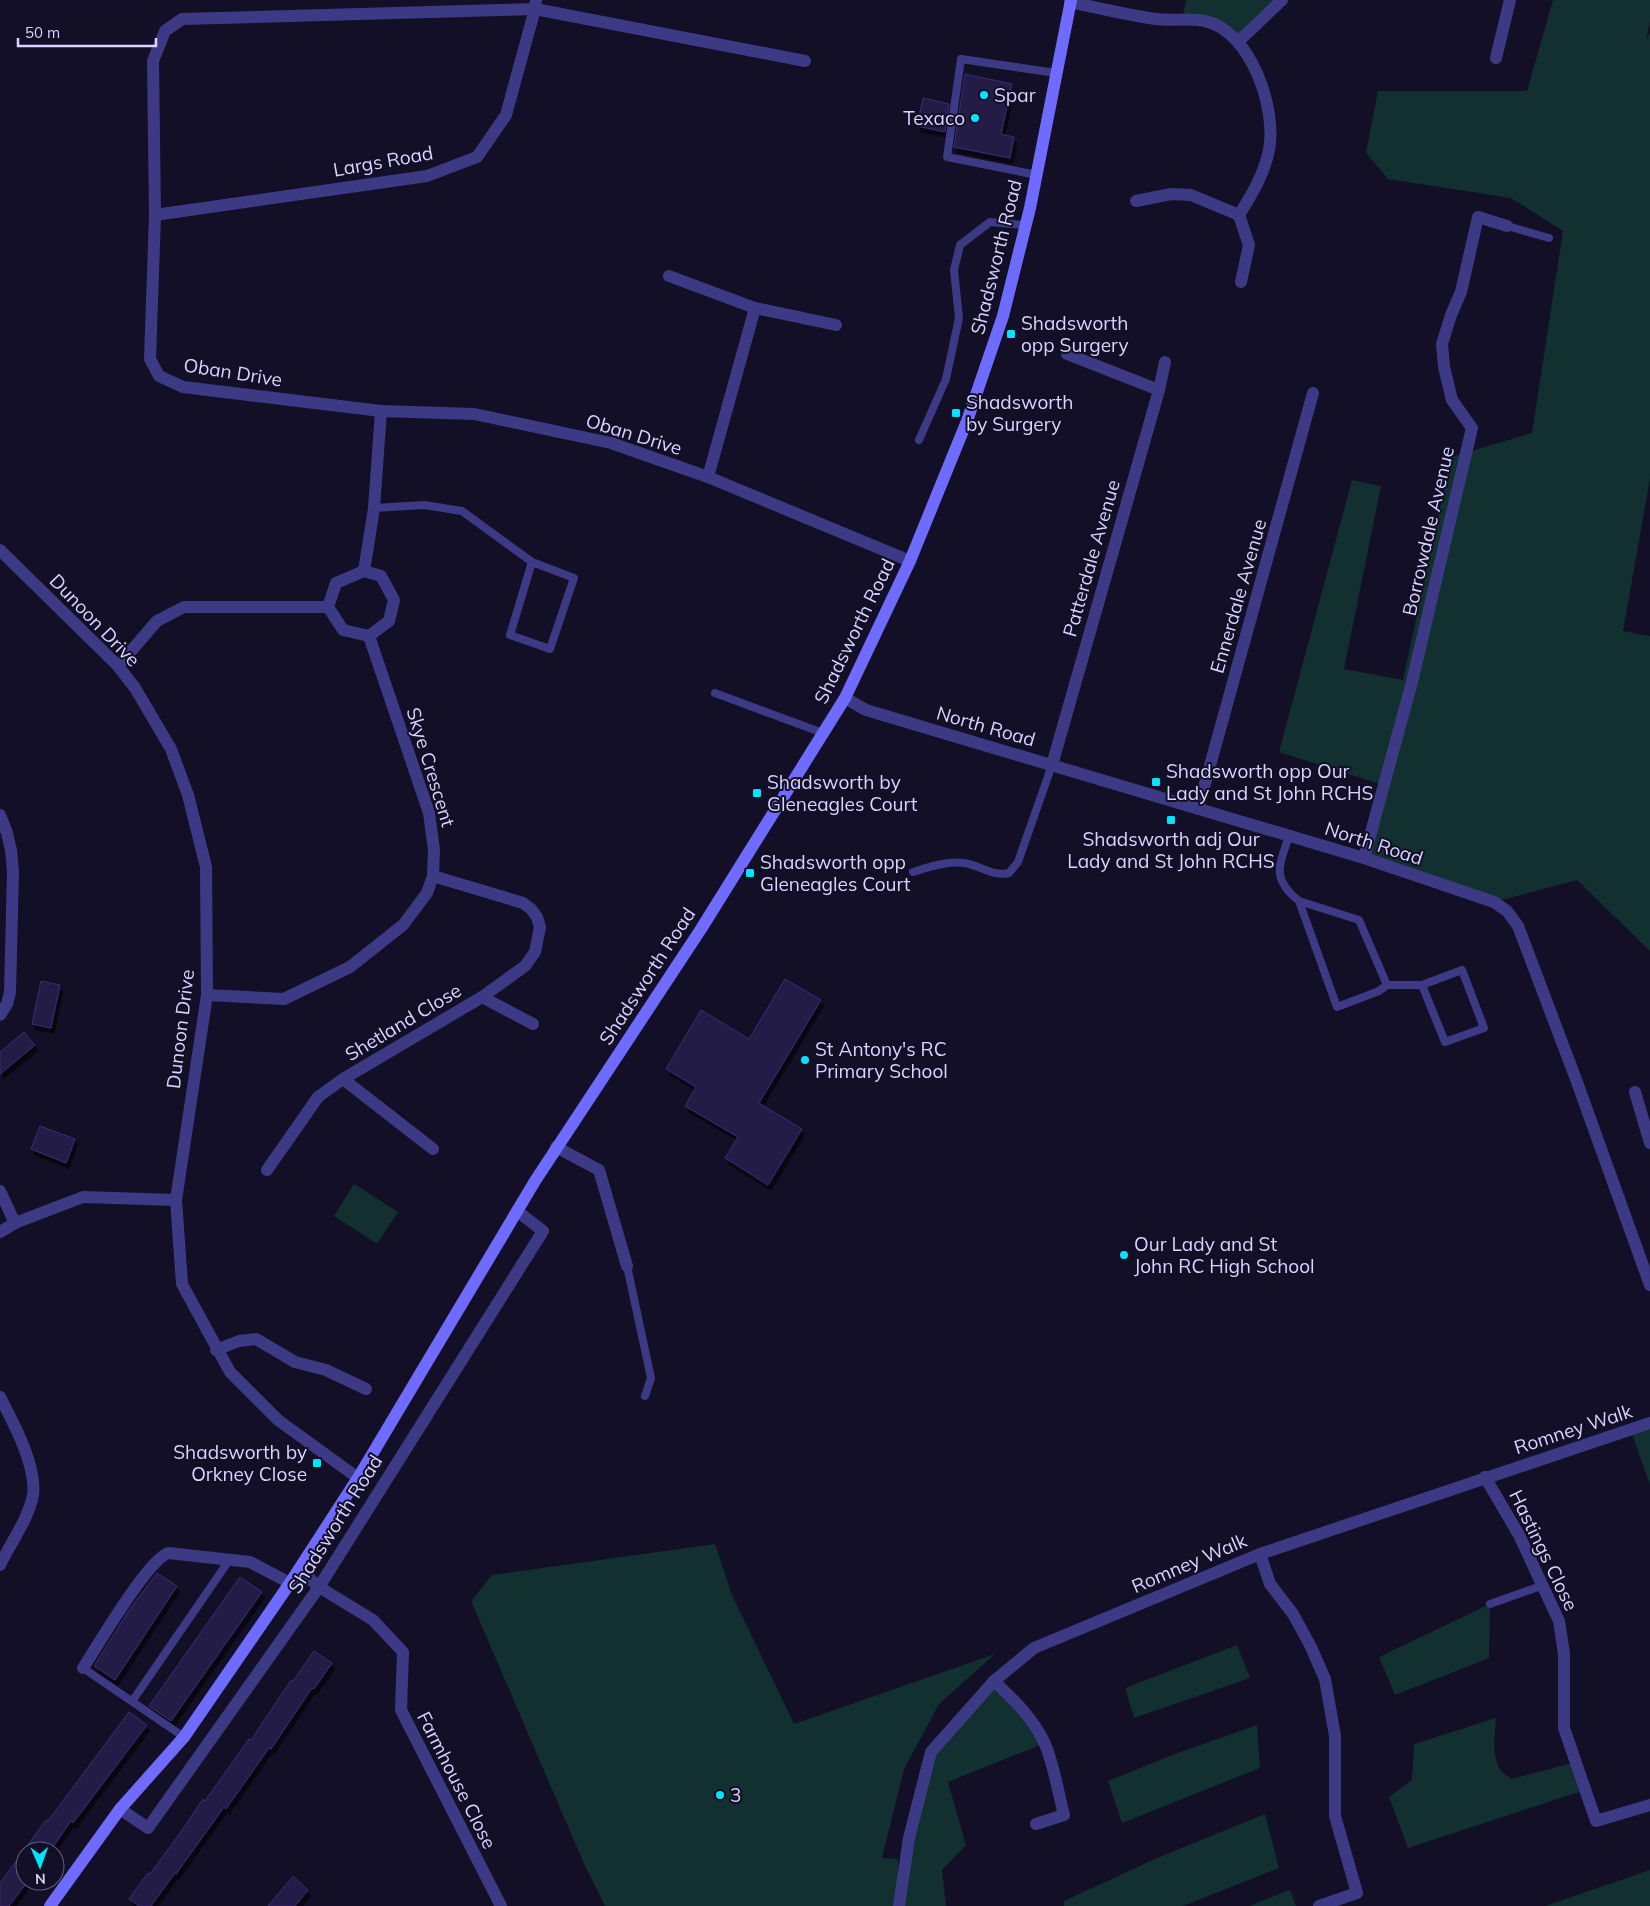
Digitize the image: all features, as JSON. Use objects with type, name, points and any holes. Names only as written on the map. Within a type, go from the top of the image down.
[{"type":"main road","name":"Shadsworth Road","points":[[50,1906],[120,1809],[184,1737],[290,1583],[358,1478],[556,1147],[701,929],[845,698],[910,561],[967,421],[1003,316],[1036,175],[1071,1]]},
{"type":"street","points":[[1239,41],[1282,0]]},
{"type":"street","points":[[1496,58],[1510,0]]},
{"type":"street","points":[[1071,1],[1155,19],[1206,21],[1239,41],[1263,88],[1269,119],[1269,149],[1261,178],[1239,215]]},
{"type":"street","name":"Oban Drive","points":[[805,61],[536,4],[182,19],[165,31],[153,61],[155,215],[150,359],[159,376],[184,387],[380,410],[474,414],[611,443],[708,477],[910,561]]},
{"type":"street","name":"Largs Road","points":[[155,215],[427,176],[477,157],[506,114],[536,4]]},
{"type":"street","points":[[1136,201],[1172,194],[1191,195],[1239,215],[1249,245],[1241,282]]},
{"type":"street","name":"Borrowdale Avenue","points":[[1364,858],[1412,682],[1472,428],[1452,400],[1444,367],[1442,344],[1461,292],[1478,217],[1507,226]]},
{"type":"street","points":[[669,276],[755,308],[836,326]]},
{"type":"street","points":[[708,477],[755,308]]},
{"type":"street","points":[[1068,354],[1158,390]]},
{"type":"street","name":"Patterdale Avenue","points":[[1052,765],[1165,362]]},
{"type":"street","name":"Ennerdale Avenue","points":[[1198,809],[1313,393]]},
{"type":"street","points":[[364,571],[374,508],[380,410]]},
{"type":"street","name":"Dunoon Drive","points":[[0,550],[118,666],[135,688],[171,749],[188,795],[206,867],[207,995],[176,1200],[182,1284],[216,1350],[230,1372],[278,1420],[358,1478]]},
{"type":"street","points":[[364,571],[382,576],[394,600],[389,621],[369,636],[343,630],[328,607],[336,583],[364,571]]},
{"type":"street","points":[[118,666],[157,621],[184,608],[328,607]]},
{"type":"street","name":"Skye Crescent","points":[[207,995],[284,999],[350,967],[403,925],[427,893],[432,876],[434,850],[428,812],[369,636]]},
{"type":"street","name":"North Road","points":[[845,698],[866,710],[1364,858],[1494,902],[1507,911],[1518,926],[1577,1082],[1650,1285]]},
{"type":"street","points":[[0,815],[4,840],[13,872],[10,992],[0,1015]]},
{"type":"street","name":"Shetland Close","points":[[267,1170],[318,1097],[343,1079],[482,997],[531,961],[538,945],[540,927],[537,917],[531,909],[522,903],[432,876]]},
{"type":"street","name":"Shetland Close","points":[[482,997],[533,1024]]},
{"type":"street","name":"Shetland Close","points":[[343,1079],[433,1149]]},
{"type":"street","points":[[1635,1092],[1650,1143]]},
{"type":"street","points":[[556,1147],[599,1170],[627,1266]]},
{"type":"street","points":[[0,1191],[15,1223]]},
{"type":"street","points":[[0,1232],[15,1223],[83,1197],[176,1200]]},
{"type":"street","name":"Shadsworth Road","points":[[120,1809],[148,1828],[319,1587],[543,1230],[517,1211]]},
{"type":"street","points":[[216,1350],[238,1341],[256,1339],[295,1362],[326,1370],[366,1389]]},
{"type":"street","points":[[0,1397],[20,1436],[34,1481],[32,1496],[23,1523],[0,1565]]},
{"type":"street","name":"Romney Walk","points":[[899,1906],[909,1838],[931,1752],[994,1681],[1034,1648],[1260,1554],[1650,1423]]},
{"type":"street","name":"Hastings Close","points":[[1486,1477],[1519,1535],[1559,1621],[1564,1654],[1564,1728],[1596,1820],[1650,1805]]},
{"type":"street","points":[[83,1668],[141,1580],[161,1556],[168,1553],[250,1562],[290,1583]]},
{"type":"street","points":[[1260,1554],[1270,1584],[1293,1614],[1319,1665],[1324,1679],[1335,1736],[1335,1816],[1357,1892],[1319,1906]]},
{"type":"street","name":"Farmhouse Close","points":[[299,1569],[319,1587],[372,1620],[403,1652],[401,1710],[501,1906]]},
{"type":"street","points":[[994,1681],[1022,1708],[1045,1743],[1064,1815],[1036,1824]]},
{"type":"lane","points":[[1036,175],[947,157],[961,59],[1056,73]]},
{"type":"lane","points":[[919,440],[946,379],[959,318],[954,270],[960,245],[990,222],[1025,225]]},
{"type":"lane","points":[[1507,226],[1550,238]]},
{"type":"lane","points":[[374,508],[424,505],[462,511],[532,562],[574,578],[550,649],[510,635],[532,562]]},
{"type":"lane","points":[[715,693],[823,733]]},
{"type":"lane","points":[[913,872],[944,863],[956,862],[966,863],[995,874],[1009,873],[1018,862],[1052,765]]},
{"type":"lane","points":[[1288,836],[1279,874],[1287,890],[1299,901],[1359,920],[1387,985]]},
{"type":"lane","points":[[1299,901],[1337,1007],[1379,991],[1387,985],[1422,985],[1462,970],[1484,1028],[1445,1042],[1422,985]]},
{"type":"lane","points":[[627,1266],[651,1378],[645,1396]]},
{"type":"lane","points":[[133,1700],[230,1559]]},
{"type":"lane","points":[[1490,1604],[1544,1586]]},
{"type":"lane","points":[[83,1668],[133,1700],[184,1737]]},
{"type":"green space","points":[[1186,0],[1282,0],[1239,41],[1206,21],[1182,21]]},
{"type":"green space","points":[[1553,0],[1650,0],[1650,21],[1646,40],[1650,32],[1650,479],[1623,631],[1650,636],[1650,951],[1577,880],[1494,902],[1364,858],[1380,784],[1279,752],[1352,480],[1381,486],[1344,669],[1403,680],[1451,457],[1532,433],[1563,231],[1511,198],[1388,179],[1366,153],[1378,91],[1527,91]]},
{"type":"green space","points":[[354,1184],[398,1212],[377,1244],[334,1216]]},
{"type":"green space","points":[[1650,1423],[1650,1485],[1630,1429]]},
{"type":"green space","points":[[715,1544],[732,1595],[794,1724],[995,1654],[939,1704],[904,1769],[882,1858],[898,1859],[899,1906],[605,1906],[585,1866],[471,1601],[492,1575]]},
{"type":"green space","points":[[1490,1604],[1489,1658],[1395,1695],[1379,1657]]},
{"type":"green space","points":[[1237,1645],[1250,1678],[1134,1718],[1125,1688]]},
{"type":"green space","points":[[994,1681],[1045,1743],[948,1782],[966,1845],[942,1870],[946,1906],[901,1906],[931,1752]]},
{"type":"green space","points":[[1496,1718],[1495,1753],[1496,1760],[1503,1773],[1512,1779],[1576,1762],[1585,1790],[1408,1848],[1389,1797],[1412,1780],[1414,1744]]},
{"type":"green space","points":[[1257,1725],[1260,1768],[1122,1823],[1108,1781],[1172,1755]]},
{"type":"green space","points":[[1265,1814],[1279,1868],[1183,1906],[1064,1906],[1064,1901],[1157,1858]]},
{"type":"green space","points":[[1650,1870],[1650,1906],[1545,1906]]},
{"type":"green space","points":[[1290,1890],[1296,1906],[1249,1906]]},
{"type":"building","points":[[965,74],[1012,84],[1001,134],[1014,137],[1010,158],[954,147]]},
{"type":"building","points":[[923,98],[949,104],[945,132],[917,126]]},
{"type":"building","points":[[785,979],[821,1000],[759,1103],[802,1129],[768,1185],[725,1158],[738,1137],[685,1106],[696,1087],[666,1069],[701,1010],[749,1039]]},
{"type":"building","points":[[41,981],[60,985],[51,1028],[32,1024]]},
{"type":"building","points":[[24,1032],[35,1045],[0,1074],[0,1052]]},
{"type":"building","points":[[40,1126],[75,1139],[66,1163],[31,1149]]},
{"type":"building","points":[[157,1573],[177,1586],[115,1680],[94,1666],[130,1609]]},
{"type":"building","points":[[240,1577],[262,1592],[171,1721],[149,1706]]},
{"type":"building","points":[[314,1651],[332,1663],[314,1689],[312,1688],[271,1749],[269,1748],[226,1809],[224,1807],[151,1906],[139,1906],[129,1899],[148,1873],[150,1874],[203,1799],[205,1801],[249,1739],[251,1740],[291,1680],[293,1681]]},
{"type":"building","points":[[129,1712],[147,1725],[73,1823],[71,1821],[57,1841],[31,1841],[46,1820],[48,1821]]},
{"type":"building","points":[[15,1862],[15,1891],[20,1891],[9,1906],[0,1906],[0,1883]]},
{"type":"building","points":[[293,1876],[308,1890],[295,1906],[268,1906]]},
{"type":"place","name":"Spar","points":[[984,95]]},
{"type":"place","name":"Texaco","points":[[975,118]]},
{"type":"place","name":"Shadsworth opp Surgery","points":[[1011,334]]},
{"type":"place","name":"Shadsworth by Surgery","points":[[956,413]]},
{"type":"place","name":"Shadsworth opp Our Lady and St John RCHS","points":[[1156,782]]},
{"type":"place","name":"Shadsworth by Gleneagles Court","points":[[757,793]]},
{"type":"place","name":"Shadsworth adj Our Lady and St John RCHS","points":[[1171,820]]},
{"type":"place","name":"Shadsworth opp Gleneagles Court","points":[[750,873]]},
{"type":"place","name":"St Antony's RC Primary School","points":[[805,1060]]},
{"type":"place","name":"Our Lady and St John RC High School","points":[[1124,1255]]},
{"type":"place","name":"Shadsworth by Orkney Close","points":[[317,1463]]},
{"type":"place","name":"3","points":[[720,1795]]}]
